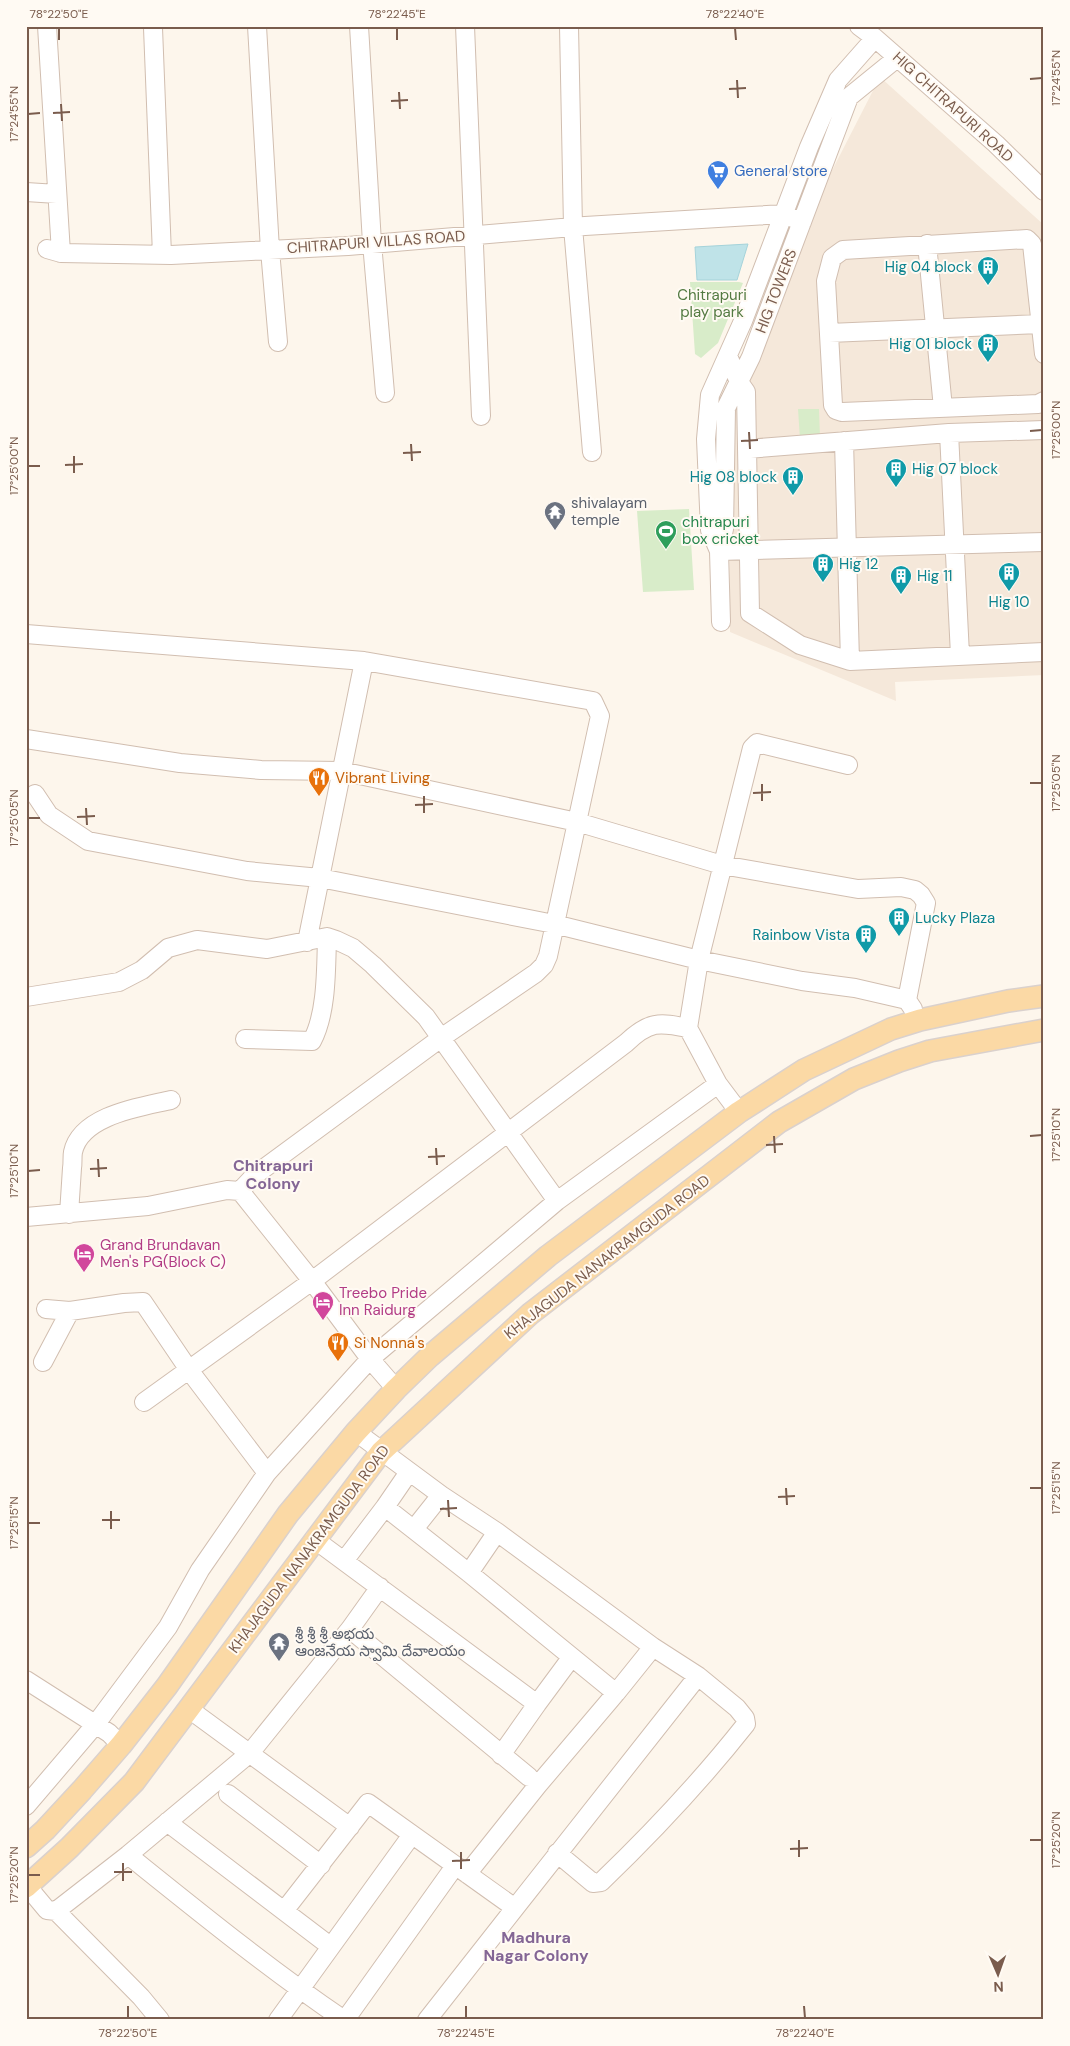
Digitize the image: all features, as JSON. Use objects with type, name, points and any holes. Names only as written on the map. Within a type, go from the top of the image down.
[{"type":"main road","points":[[26,1847],[45,1830],[121,1745],[167,1686],[288,1514],[356,1432],[430,1356],[548,1256],[739,1112],[804,1070],[891,1029],[920,1020],[1008,1001],[1044,996]]},
{"type":"main road","name":"KHAJAGUDA NANAKRAMGUDA ROAD","points":[[27,1887],[134,1782],[314,1539],[381,1452],[530,1314],[779,1122],[854,1079],[930,1051],[1044,1030]]},
{"type":"street","points":[[26,192],[57,194],[47,26]]},
{"type":"street","points":[[258,26],[270,250],[278,342]]},
{"type":"street","points":[[359,26],[372,243],[385,393]]},
{"type":"street","points":[[465,26],[481,416]]},
{"type":"street","points":[[568,26],[573,227],[592,452]]},
{"type":"street","name":"HIG CHITRAPURI ROAD","points":[[859,26],[996,144],[1044,191]]},
{"type":"street","points":[[153,28],[162,254]]},
{"type":"street","points":[[721,622],[719,551],[710,530],[706,438],[710,395],[728,356],[809,147],[838,80],[875,38]]},
{"type":"street","name":"HIG TOWERS","points":[[719,551],[724,530],[726,408],[751,356],[849,97],[898,58]]},
{"type":"street","name":"CHITRAPURI VILLAS ROAD","points":[[57,194],[54,251],[162,254],[270,250],[573,227],[784,214]]},
{"type":"street","points":[[784,214],[802,222]]},
{"type":"street","points":[[1044,354],[1032,244],[1027,239],[843,250],[832,258],[826,281],[833,405],[836,410],[842,412],[1038,404],[1044,401]]},
{"type":"street","points":[[927,244],[943,408]]},
{"type":"street","points":[[829,333],[1040,324]]},
{"type":"street","points":[[728,356],[739,382],[746,392],[750,612],[800,645],[850,661],[1044,652]]},
{"type":"street","points":[[747,449],[949,433],[1044,430]]},
{"type":"street","points":[[949,433],[960,656]]},
{"type":"street","points":[[844,440],[850,661]]},
{"type":"street","points":[[719,551],[1044,542]]},
{"type":"street","points":[[26,634],[364,661],[593,701],[600,716],[548,956],[544,965],[536,973],[441,1038],[254,1175],[240,1191]]},
{"type":"street","points":[[307,942],[364,661]]},
{"type":"street","points":[[26,739],[180,763],[261,770],[342,771],[577,822],[722,865],[858,889],[901,887],[915,890],[926,903],[907,1000]]},
{"type":"street","points":[[739,1112],[718,1084],[688,1028],[699,960],[752,748],[757,743],[848,765]]},
{"type":"street","points":[[35,794],[49,815],[70,831],[88,841],[247,871],[320,878],[554,924],[699,960],[802,981],[855,988],[907,1000],[920,1020]]},
{"type":"street","points":[[245,1039],[312,1041],[318,1029],[326,974],[327,937]]},
{"type":"street","points":[[26,997],[119,982],[142,970],[168,948],[197,940],[267,949],[327,937],[336,940],[353,948],[373,965],[426,1017],[557,1200]]},
{"type":"street","points":[[144,1402],[312,1281],[626,1043],[638,1031],[650,1025],[662,1023],[688,1028]]},
{"type":"street","points":[[26,1806],[95,1725],[168,1627],[200,1570],[267,1473],[370,1359],[557,1200],[718,1084]]},
{"type":"street","points":[[69,1214],[73,1152],[79,1140],[88,1129],[107,1118],[132,1109],[171,1100]]},
{"type":"street","points":[[26,1217],[148,1206],[226,1190],[240,1191],[312,1281],[370,1359],[396,1389]]},
{"type":"street","points":[[46,1309],[70,1311],[143,1302],[189,1370],[267,1473]]},
{"type":"street","points":[[43,1362],[70,1311]]},
{"type":"street","points":[[356,1432],[441,1495],[497,1532],[653,1647],[698,1676],[737,1708],[745,1718],[746,1724],[722,1755],[669,1815],[602,1882],[593,1882],[557,1853]]},
{"type":"street","points":[[344,1561],[385,1508],[409,1472]]},
{"type":"street","points":[[414,1528],[441,1495]]},
{"type":"street","points":[[385,1508],[414,1528],[616,1693]]},
{"type":"street","points":[[469,1573],[497,1532]]},
{"type":"street","points":[[314,1539],[536,1704]]},
{"type":"street","points":[[56,1911],[128,1855],[250,1753],[350,1629],[380,1587]]},
{"type":"street","points":[[350,1629],[529,1777]]},
{"type":"street","points":[[128,1855],[203,1916],[299,1989],[345,2020],[461,1870],[538,1785],[653,1647]]},
{"type":"street","points":[[501,1755],[571,1658]]},
{"type":"street","points":[[427,2020],[698,1676]]},
{"type":"street","points":[[26,1680],[109,1734],[121,1745]]},
{"type":"street","points":[[189,1709],[350,1827]]},
{"type":"street","points":[[228,1794],[321,1865]]},
{"type":"street","points":[[284,1910],[368,1803],[411,1836],[515,1908]]},
{"type":"street","points":[[167,1822],[330,1946]]},
{"type":"street","points":[[278,2020],[411,1836]]},
{"type":"street","points":[[27,1887],[47,1910],[56,1911],[141,1997],[160,2020]]},
{"type":"shaded area","points":[[880,77],[1044,225],[1044,675],[895,682],[896,701],[730,632],[728,396],[820,194]]},
{"type":"green space","name":"Chitrapuri play park","points":[[690,282],[743,283],[718,343],[701,358],[695,354]]},
{"type":"green space","points":[[798,409],[819,409],[820,437],[800,439]]},
{"type":"green space","name":"chitrapuri box cricket","points":[[689,509],[694,590],[643,592],[637,511]]},
{"type":"water","points":[[748,244],[737,280],[697,280],[695,247]]},
{"type":"place","name":"General store","points":[[718,190]]},
{"type":"place","name":"Hig 04 block","points":[[988,286]]},
{"type":"place","name":"Hig 01 block","points":[[988,363]]},
{"type":"place","name":"Hig 07 block","points":[[896,488]]},
{"type":"place","name":"Hig 08 block","points":[[793,496]]},
{"type":"place","name":"shivalayam temple","points":[[555,531]]},
{"type":"place","name":"chitrapuri box cricket","points":[[666,550]]},
{"type":"place","name":"Hig 12","points":[[823,583]]},
{"type":"place","name":"Hig 10","points":[[1009,592]]},
{"type":"place","name":"Hig 11","points":[[901,595]]},
{"type":"place","name":"Vibrant Living","points":[[319,797]]},
{"type":"place","name":"Lucky Plaza","points":[[899,937]]},
{"type":"place","name":"Rainbow Vista","points":[[866,954]]},
{"type":"place","name":"Grand Brundavan Men's PG(Block C)","points":[[84,1273]]},
{"type":"place","name":"Treebo Pride Inn Raidurg","points":[[323,1321]]},
{"type":"place","name":"Si Nonna's","points":[[338,1362]]},
{"type":"place","name":"శ్రీ శ్రీ శ్రీ అభయ ఆంజనేయ స్వామి దేవాలయం","points":[[279,1662]]},
{"type":"district","name":"Chitrapuri Colony","points":[[273,1174]]},
{"type":"district","name":"Madhura Nagar Colony","points":[[536,1946]]}]
